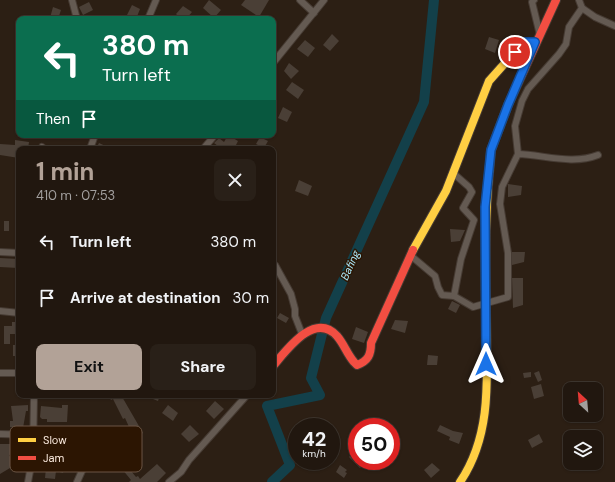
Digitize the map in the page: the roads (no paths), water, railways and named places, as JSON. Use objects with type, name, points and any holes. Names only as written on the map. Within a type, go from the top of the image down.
[{"type":"main road","points":[[460,482],[469,470],[482,440],[486,409],[485,207],[491,150],[508,105],[535,42],[540,35],[556,0]]},
{"type":"main road","points":[[276,363],[302,334],[314,328],[324,329],[337,336],[351,361],[357,365],[366,362],[371,356],[372,343],[410,255],[446,191],[489,81],[524,42],[535,42]]},
{"type":"street","points":[[72,0],[76,16]]},
{"type":"street","points":[[149,16],[156,0]]},
{"type":"street","points":[[300,0],[314,13]]},
{"type":"street","points":[[276,60],[324,0]]},
{"type":"street","points":[[534,0],[532,2],[540,35]]},
{"type":"street","points":[[579,0],[582,8],[595,17],[615,26]]},
{"type":"street","points":[[410,255],[435,276],[442,295],[454,296],[473,307],[508,297],[508,253],[500,204],[502,187],[518,154],[515,126],[522,102],[528,89],[566,44],[569,28],[582,8]]},
{"type":"street","points":[[206,146],[212,138]]},
{"type":"street","points":[[518,154],[576,160],[598,155]]},
{"type":"street","points":[[453,173],[469,187],[472,192],[463,208],[474,220],[461,259],[454,296]]},
{"type":"street","points":[[0,252],[16,253]]},
{"type":"street","points":[[276,267],[291,294],[295,309],[295,316],[302,334]]},
{"type":"street","points":[[0,311],[16,312]]},
{"type":"street","points":[[0,373],[16,373]]},
{"type":"street","points":[[32,426],[34,398]]},
{"type":"street","points":[[169,482],[180,472],[244,398]]},
{"type":"street","points":[[0,434],[10,434]]},
{"type":"street","points":[[28,482],[30,472]]},
{"type":"street","points":[[77,482],[82,472]]},
{"type":"waterway","name":"Bafing","points":[[272,482],[290,465],[267,406],[320,395],[311,378],[326,318],[424,102],[434,0]]}]
